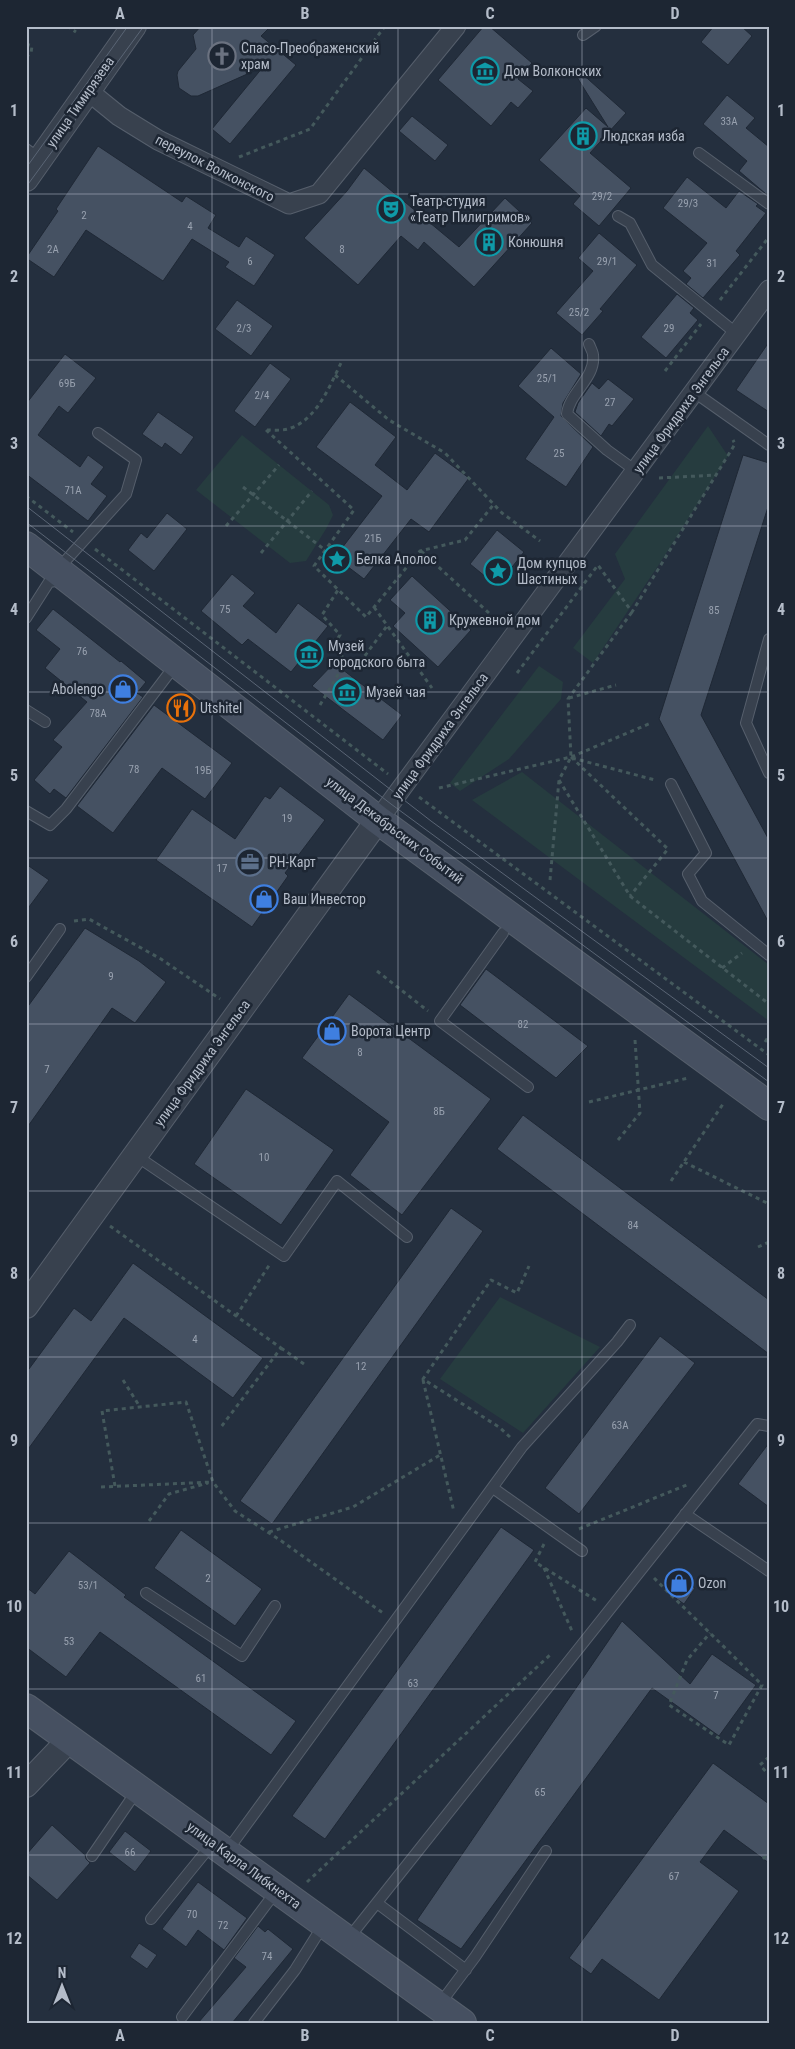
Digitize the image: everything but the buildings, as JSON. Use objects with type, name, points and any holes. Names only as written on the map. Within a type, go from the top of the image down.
[{"type":"main road","name":"улица Декабрьских Событий","points":[[26,546],[378,820],[769,1106]]},
{"type":"main road","name":"улица Карла Либкнехта","points":[[26,1708],[462,2023]]},
{"type":"street","name":"улица Тимирязева","points":[[26,179],[33,154],[87,90],[134,26]]},
{"type":"street","name":"переулок Волконского","points":[[87,90],[119,116],[158,140],[289,204],[320,194],[456,26]]},
{"type":"street","name":"улица Фридриха Энгельса","points":[[26,1306],[378,820],[769,291]]},
{"type":"street","points":[[26,1785],[70,1739]]},
{"type":"lane","points":[[583,35],[596,26]]},
{"type":"lane","points":[[699,152],[769,204]]},
{"type":"lane","points":[[618,216],[630,224],[652,265],[737,334]]},
{"type":"lane","points":[[589,344],[594,356],[592,366],[585,382],[568,405],[567,414],[607,450],[636,471]]},
{"type":"lane","points":[[694,392],[769,445]]},
{"type":"lane","points":[[26,618],[49,582],[63,574],[126,494],[136,460],[98,433]]},
{"type":"lane","points":[[769,639],[746,723],[769,773]]},
{"type":"lane","points":[[26,811],[50,825],[66,809],[176,664]]},
{"type":"lane","points":[[26,710],[45,722]]},
{"type":"lane","points":[[671,784],[706,853],[688,874],[698,895],[702,901],[769,955]]},
{"type":"lane","points":[[26,977],[60,929]]},
{"type":"lane","points":[[504,933],[440,1021],[528,1087]]},
{"type":"lane","points":[[135,1155],[284,1256],[337,1181],[407,1237]]},
{"type":"lane","points":[[151,1919],[220,1848],[522,1447],[617,1342],[630,1325]]},
{"type":"lane","points":[[348,1940],[757,1424],[769,1426]]},
{"type":"lane","points":[[493,1488],[582,1551]]},
{"type":"lane","points":[[685,1514],[769,1571]]},
{"type":"lane","points":[[146,1593],[242,1656],[275,1606]]},
{"type":"lane","points":[[92,1856],[138,1788]]},
{"type":"lane","points":[[439,2006],[466,1970],[546,1851]]},
{"type":"lane","points":[[182,2016],[277,1889]]},
{"type":"lane","points":[[376,1903],[466,1970]]},
{"type":"lane","points":[[254,2023],[294,1970],[324,1923]]},
{"type":"path","points":[[67,26],[76,32]]},
{"type":"path","points":[[234,158],[310,129],[386,26]]},
{"type":"path","points":[[26,44],[32,46],[31,54],[26,57]]},
{"type":"path","points":[[342,361],[322,400],[304,420],[290,429],[266,430],[354,510],[314,566],[366,617],[420,551],[465,540],[494,504]]},
{"type":"path","points":[[335,375],[389,420],[445,453],[502,513],[540,541]]},
{"type":"path","points":[[550,880],[559,780],[571,757],[568,699],[632,612],[717,475],[735,444],[730,436]]},
{"type":"path","points":[[226,526],[279,465]]},
{"type":"path","points":[[659,478],[717,475]]},
{"type":"path","points":[[243,486],[325,550]]},
{"type":"path","points":[[261,553],[312,491]]},
{"type":"path","points":[[420,551],[489,612]]},
{"type":"path","points":[[517,674],[598,565],[632,612]]},
{"type":"path","points":[[338,590],[322,615],[340,635],[333,646],[346,661],[358,665],[387,626]]},
{"type":"path","points":[[374,607],[432,688]]},
{"type":"path","points":[[320,705],[346,661]]},
{"type":"path","points":[[568,699],[616,685]]},
{"type":"path","points":[[439,788],[571,757],[651,723]]},
{"type":"path","points":[[571,757],[671,784]]},
{"type":"path","points":[[571,757],[668,849],[630,896]]},
{"type":"path","points":[[559,780],[630,896],[769,1004]]},
{"type":"path","points":[[60,929],[71,922],[89,919],[161,960],[239,1012]]},
{"type":"path","points":[[722,968],[755,944]]},
{"type":"path","points":[[378,971],[440,1021]]},
{"type":"path","points":[[765,1042],[769,1036]]},
{"type":"path","points":[[618,1140],[640,1113],[635,1040]]},
{"type":"path","points":[[589,1102],[689,1078]]},
{"type":"path","points":[[671,1181],[723,1104]]},
{"type":"path","points":[[684,1162],[769,1204]]},
{"type":"path","points":[[109,1226],[304,1364]]},
{"type":"path","points":[[758,1247],[769,1242]]},
{"type":"path","points":[[236,1316],[278,1252]]},
{"type":"path","points":[[454,1515],[422,1379],[491,1280],[517,1293],[529,1266]]},
{"type":"path","points":[[221,1427],[281,1348]]},
{"type":"path","points":[[422,1379],[499,1427],[522,1447]]},
{"type":"path","points":[[124,1380],[140,1407]]},
{"type":"path","points":[[115,1486],[102,1411],[186,1402],[213,1482],[235,1511],[269,1532],[386,1614]]},
{"type":"path","points":[[269,1532],[353,1507],[440,1455]]},
{"type":"path","points":[[561,1536],[719,1471]]},
{"type":"path","points":[[101,1487],[213,1482]]},
{"type":"path","points":[[149,1521],[169,1494],[213,1482]]},
{"type":"path","points":[[552,1530],[535,1562],[604,1605]]},
{"type":"path","points":[[544,1567],[573,1634],[580,1628]]},
{"type":"path","points":[[643,1568],[710,1633],[762,1685],[729,1745],[669,1705],[687,1660],[710,1633]]},
{"type":"path","points":[[307,1883],[552,1654]]},
{"type":"path","points":[[769,1757],[760,1765],[769,1775]]},
{"type":"path","points":[[763,1859],[769,1852]]},
{"type":"green space","points":[[708,426],[728,456],[593,663],[573,648],[625,579],[615,554]]},
{"type":"green space","points":[[242,435],[329,505],[333,515],[306,561],[290,563],[196,490]]},
{"type":"green space","points":[[539,666],[563,682],[561,699],[509,759],[460,791],[450,783]]},
{"type":"green space","points":[[522,772],[769,965],[769,1021],[472,800]]},
{"type":"green space","points":[[500,1297],[600,1347],[523,1433],[440,1379]]},
{"type":"tram line","points":[[26,168],[128,26]]},
{"type":"tram line","points":[[26,187],[144,26]]},
{"type":"tram line","points":[[26,506],[431,821],[769,1068]]},
{"type":"tram line","points":[[26,522],[391,804],[769,1082]]},
{"type":"place","name":"Спасо-Преображенский храм","points":[[222,56]]},
{"type":"place","name":"Дом Волконских","points":[[485,71]]},
{"type":"place","name":"Людская изба","points":[[583,136]]},
{"type":"place","name":"Театр-студия «Театр Пилигримов»","points":[[391,209]]},
{"type":"place","name":"Конюшня","points":[[489,242]]},
{"type":"place","name":"Белка Аполос","points":[[337,559]]},
{"type":"place","name":"Дом купцов Шастиных","points":[[498,571]]},
{"type":"place","name":"Кружевной дом","points":[[430,620]]},
{"type":"place","name":"Музей городского быта","points":[[309,654]]},
{"type":"place","name":"Abolengo","points":[[123,689]]},
{"type":"place","name":"Музей чая","points":[[347,692]]},
{"type":"place","name":"Utshitel","points":[[181,708]]},
{"type":"place","name":"РН-Карт","points":[[250,862]]},
{"type":"place","name":"Ваш Инвестор","points":[[264,899]]},
{"type":"place","name":"Ворота Центр","points":[[332,1031]]},
{"type":"place","name":"Ozon","points":[[679,1583]]}]
